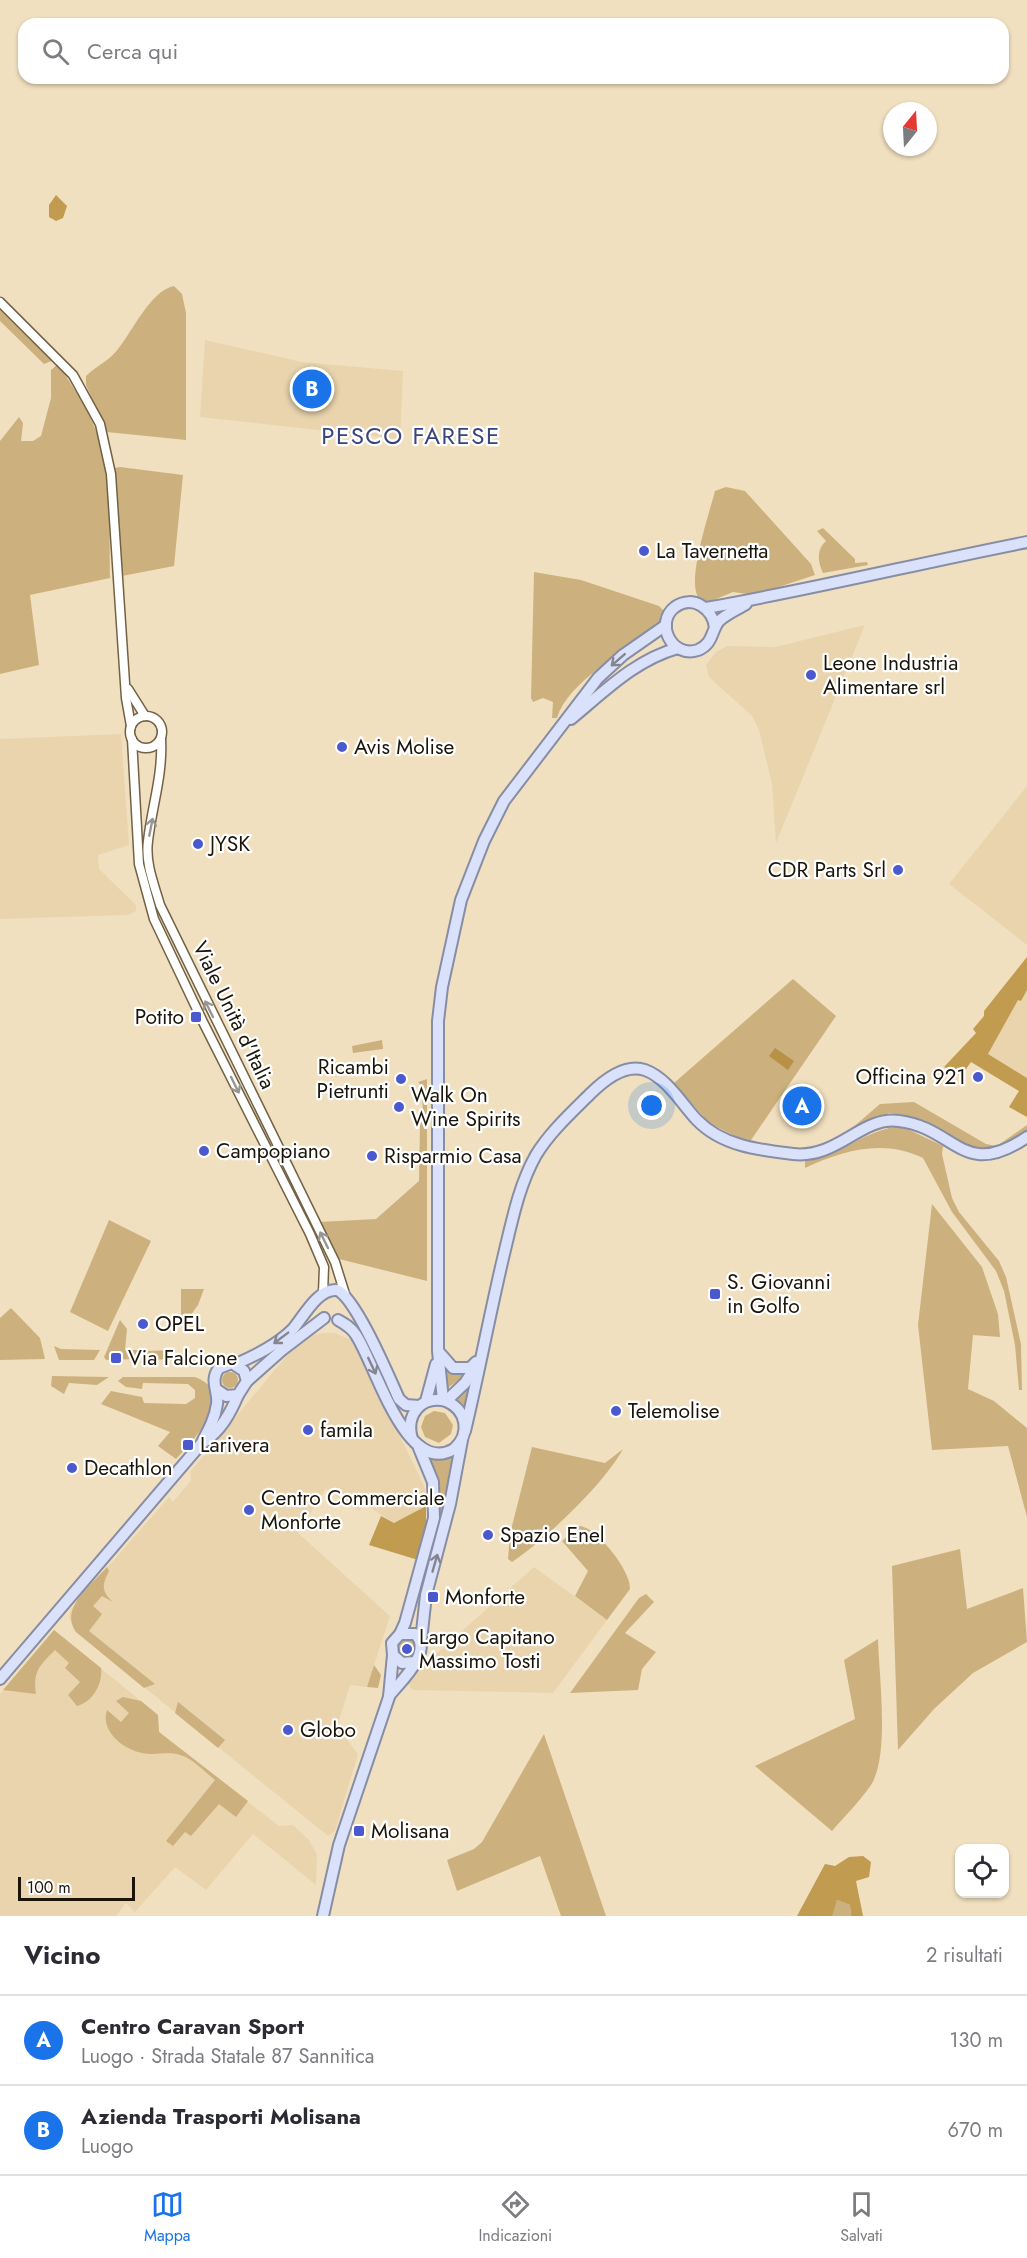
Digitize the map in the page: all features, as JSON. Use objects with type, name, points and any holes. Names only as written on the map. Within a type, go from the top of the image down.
[{"type":"main road","points":[[706,608],[752,601],[821,584],[1027,542]]},
{"type":"main road","points":[[715,628],[713,617],[706,608],[691,602],[680,604],[671,611],[666,625],[670,641],[678,648],[689,651],[700,649],[712,638],[715,628],[722,619],[752,601]]},
{"type":"main road","points":[[320,1296],[318,1310],[324,1318],[338,1320],[356,1334],[397,1418],[416,1443],[430,1454],[443,1454],[454,1449],[463,1435],[462,1415],[445,1400],[438,1351],[437,1053],[442,987],[461,900],[484,841],[517,782],[598,678],[623,655],[666,625]]},
{"type":"main road","points":[[556,731],[630,670],[646,660],[678,648]]},
{"type":"main road","points":[[389,1697],[422,1653],[421,1641],[426,1596],[448,1513],[479,1360],[522,1185],[536,1156],[550,1135],[609,1077],[629,1069],[644,1070],[662,1080],[699,1122],[720,1138],[744,1147],[796,1154],[820,1152],[833,1148],[866,1128],[897,1121],[915,1124],[969,1152],[988,1156],[1006,1151],[1027,1137]]},
{"type":"main road","points":[[0,1679],[201,1444],[214,1419],[218,1402],[214,1377],[219,1368],[226,1364],[236,1364],[261,1353],[291,1331],[320,1296],[334,1289],[347,1298],[364,1325],[399,1399],[406,1405],[445,1400],[465,1383],[479,1360]]},
{"type":"main road","points":[[338,1320],[347,1313],[347,1298]]},
{"type":"main road","points":[[201,1444],[215,1434],[229,1415],[247,1381],[282,1350],[324,1318]]},
{"type":"main road","points":[[438,1351],[453,1368],[470,1368],[479,1360]]},
{"type":"main road","points":[[323,1916],[336,1855],[389,1697],[392,1643],[400,1634],[405,1623],[434,1518],[433,1482],[416,1443],[410,1421],[430,1393],[438,1351]]},
{"type":"main road","points":[[236,1364],[244,1371],[247,1381]]},
{"type":"main road","points":[[216,1389],[226,1396],[238,1395]]},
{"type":"main road","points":[[400,1634],[412,1633],[421,1641]]},
{"type":"main road","points":[[393,1655],[402,1663],[414,1662]]},
{"type":"street","name":"Viale Unità d'Italia","points":[[0,302],[73,375],[100,424],[111,474],[125,683],[132,726],[139,864],[154,919],[203,1022],[310,1234],[324,1267],[320,1296]]},
{"type":"street","points":[[125,683],[145,716],[158,722],[162,731],[161,739],[154,747],[144,748],[132,739]]},
{"type":"street","points":[[132,726],[137,719],[145,716]]},
{"type":"street","name":"Viale Unità d'Italia","points":[[161,739],[161,775],[148,842],[151,873],[160,904],[335,1262],[347,1298]]},
{"type":"shaded area","points":[[56,195],[67,206],[63,218],[56,221],[49,217],[49,205]]},
{"type":"shaded area","points":[[174,286],[182,294],[186,313],[186,440],[107,432],[86,385],[86,376],[114,353],[150,303],[166,289]]},
{"type":"shaded area","points":[[0,308],[54,360],[44,364],[0,321]]},
{"type":"shaded area","points":[[205,340],[302,362],[403,371],[400,439],[200,417]]},
{"type":"shaded area","points":[[58,364],[88,413],[105,460],[110,529],[110,578],[30,595],[39,665],[0,674],[0,441],[19,417],[23,423],[21,441],[33,441],[41,436],[51,398],[51,370]]},
{"type":"shaded area","points":[[115,468],[183,475],[174,566],[122,576]]},
{"type":"shaded area","points":[[726,487],[745,491],[811,564],[815,575],[754,595],[733,592],[709,602],[698,597],[695,576],[704,530],[715,491]]},
{"type":"shaded area","points":[[823,528],[855,559],[855,563],[867,562],[868,565],[823,573],[819,556],[826,541],[817,531]]},
{"type":"shaded area","points":[[534,572],[581,580],[659,606],[664,611],[660,628],[616,656],[586,679],[563,704],[557,718],[552,718],[553,702],[543,698],[533,702],[531,698]]},
{"type":"shaded area","points":[[865,625],[776,843],[772,784],[759,730],[752,716],[709,677],[706,665],[716,652],[727,646],[775,647]]},
{"type":"shaded area","points":[[121,734],[129,845],[98,855],[99,869],[136,905],[136,911],[128,915],[0,919],[0,739]]},
{"type":"shaded area","points":[[1027,786],[1027,945],[949,884]]},
{"type":"shaded area","points":[[1027,957],[1027,990],[1021,1001],[1018,1000],[988,1054],[1027,1078],[1027,1117],[1009,1107],[1019,1091],[971,1062],[961,1076],[944,1067],[976,1033],[973,1029],[984,1016],[984,1011]]},
{"type":"shaded area","points":[[793,979],[836,1016],[749,1143],[709,1123],[674,1083]]},
{"type":"shaded area","points":[[1027,990],[1027,1078],[988,1054],[1018,999],[1021,1000]]},
{"type":"shaded area","points":[[382,1040],[383,1049],[353,1053],[352,1046]]},
{"type":"shaded area","points":[[775,1048],[794,1061],[788,1070],[769,1056]]},
{"type":"shaded area","points":[[427,1079],[427,1281],[339,1259],[319,1222],[376,1219],[419,1181],[420,1123],[423,1119],[422,1087],[418,1082]]},
{"type":"shaded area","points":[[914,1102],[986,1144],[997,1146],[1027,1125],[1027,1131],[1009,1143],[993,1148],[978,1148],[950,1138],[903,1115],[889,1113],[851,1131],[880,1104]]},
{"type":"shaded area","points":[[901,1126],[943,1146],[942,1154],[952,1198],[959,1212],[999,1261],[1006,1277],[1021,1344],[1022,1390],[1019,1390],[1015,1345],[1004,1291],[996,1271],[952,1212],[923,1158],[893,1149],[864,1149],[834,1156],[805,1168],[805,1160],[818,1158],[876,1132]]},
{"type":"shaded area","points":[[932,1204],[982,1267],[998,1314],[1000,1337],[973,1335],[968,1389],[994,1401],[1027,1428],[1027,1517],[1008,1446],[932,1450],[918,1325]]},
{"type":"shaded area","points":[[109,1220],[151,1241],[108,1331],[70,1312]]},
{"type":"shaded area","points":[[181,1289],[204,1289],[198,1305],[188,1319],[181,1315]]},
{"type":"shaded area","points":[[11,1308],[40,1338],[45,1359],[0,1360],[0,1318]]},
{"type":"shaded area","points":[[120,1320],[127,1329],[125,1350],[140,1350],[141,1355],[136,1359],[106,1360],[104,1357]]},
{"type":"shaded area","points":[[334,1333],[354,1341],[425,1488],[426,1506],[394,1523],[364,1504],[359,1511],[326,1489],[298,1533],[390,1616],[367,1687],[350,1685],[337,1727],[358,1754],[335,1831],[328,1836],[76,1632],[69,1617],[71,1609],[169,1497],[173,1502],[191,1480],[190,1472],[293,1348],[314,1335]]},
{"type":"shaded area","points":[[54,1346],[61,1349],[100,1350],[94,1360],[59,1360]]},
{"type":"shaded area","points":[[176,1350],[171,1359],[150,1360],[146,1355],[146,1351]]},
{"type":"shaded area","points":[[445,1367],[456,1373],[467,1374],[446,1389]]},
{"type":"shaded area","points":[[230,1372],[236,1374],[238,1380],[236,1386],[230,1388],[224,1386],[222,1380],[224,1374]]},
{"type":"shaded area","points":[[52,1376],[109,1377],[97,1385],[69,1383],[64,1394],[51,1386]]},
{"type":"shaded area","points":[[123,1377],[195,1377],[206,1383],[212,1390],[214,1399],[208,1417],[191,1443],[186,1440],[183,1443],[187,1447],[176,1459],[158,1446],[170,1432],[101,1404],[111,1391],[142,1397],[144,1403],[186,1404],[195,1398],[195,1390],[188,1384],[143,1383],[142,1389],[126,1387],[118,1381]]},
{"type":"shaded area","points":[[471,1384],[465,1412],[450,1398]]},
{"type":"shaded area","points":[[434,1411],[445,1413],[453,1425],[451,1434],[439,1443],[425,1437],[421,1427],[425,1416]]},
{"type":"shaded area","points":[[532,1447],[605,1463],[623,1449],[602,1478],[573,1510],[541,1540],[512,1562],[508,1559],[510,1534]]},
{"type":"shaded area","points":[[457,1451],[438,1526],[439,1487],[427,1456],[442,1458]]},
{"type":"shaded area","points":[[426,1506],[426,1526],[418,1560],[369,1545],[381,1516],[394,1523]]},
{"type":"shaded area","points":[[579,1526],[594,1533],[603,1541],[612,1551],[629,1581],[630,1589],[607,1620],[575,1596],[588,1571],[562,1541]]},
{"type":"shaded area","points":[[960,1549],[967,1609],[1023,1588],[1027,1642],[973,1673],[934,1709],[898,1750],[892,1566]]},
{"type":"shaded area","points":[[107,1567],[109,1571],[104,1588],[113,1602],[102,1596],[93,1606],[102,1614],[89,1631],[155,1684],[144,1688],[76,1632],[72,1623],[71,1614],[79,1597]]},
{"type":"shaded area","points":[[534,1567],[607,1620],[553,1693],[412,1690],[407,1680]]},
{"type":"shaded area","points":[[646,1594],[654,1602],[625,1633],[656,1652],[642,1669],[638,1690],[570,1693],[639,1598]]},
{"type":"shaded area","points":[[54,1630],[158,1715],[159,1732],[279,1826],[293,1825],[309,1840],[317,1855],[316,1885],[253,1834],[206,1890],[175,1867],[135,1912],[126,1903],[116,1916],[0,1916],[0,1694]]},
{"type":"shaded area","points":[[54,1630],[101,1668],[99,1686],[83,1704],[77,1706],[68,1695],[80,1682],[65,1668],[69,1663],[55,1650],[38,1669],[35,1680],[36,1694],[3,1690]]},
{"type":"shaded area","name":"Largo Capitano Massimo Tosti","points":[[407,1639],[413,1642],[416,1648],[413,1654],[407,1657],[401,1654],[398,1648],[401,1642]]},
{"type":"shaded area","points":[[878,1639],[882,1735],[877,1772],[867,1791],[832,1831],[755,1766],[855,1719],[844,1660]]},
{"type":"shaded area","points":[[374,1665],[381,1675],[378,1688],[367,1687]]},
{"type":"shaded area","points":[[123,1697],[141,1701],[158,1715],[159,1732],[248,1801],[236,1817],[219,1804],[191,1836],[185,1832],[173,1846],[166,1841],[215,1780],[185,1757],[173,1754],[143,1753],[126,1747],[118,1741],[108,1727],[107,1710],[121,1722],[129,1713],[116,1701]]},
{"type":"shaded area","points":[[178,1702],[225,1740],[218,1748],[175,1713]]},
{"type":"shaded area","points":[[544,1734],[606,1916],[561,1916],[540,1856],[457,1891],[447,1860],[474,1849],[482,1842]]},
{"type":"shaded area","points":[[863,1856],[871,1862],[869,1877],[856,1881],[863,1916],[851,1916],[850,1905],[837,1900],[832,1916],[797,1916],[825,1864],[835,1866],[849,1857]]},
{"type":"shaded area","points":[[837,1900],[850,1905],[851,1916],[830,1916]]},
{"type":"place","name":"Azienda Trasporti Molisana","points":[[312,389]]},
{"type":"place","name":"La Tavernetta","points":[[644,551]]},
{"type":"place","name":"Leone Industria Alimentare srl","points":[[811,675]]},
{"type":"place","name":"Avis Molise","points":[[342,747]]},
{"type":"place","name":"JYSK","points":[[198,844]]},
{"type":"place","name":"CDR Parts Srl","points":[[898,870]]},
{"type":"place","name":"Potito","points":[[196,1017]]},
{"type":"place","name":"Officina 921","points":[[978,1077]]},
{"type":"place","name":"Ricambi Pietrunti","points":[[401,1079]]},
{"type":"place","name":"Centro Caravan Sport","points":[[802,1106]]},
{"type":"place","name":"Walk On Wine Spirits","points":[[399,1107]]},
{"type":"place","name":"Campopiano","points":[[204,1151]]},
{"type":"place","name":"Risparmio Casa","points":[[372,1156]]},
{"type":"place","name":"S. Giovanni in Golfo","points":[[715,1294]]},
{"type":"place","name":"OPEL","points":[[143,1324]]},
{"type":"place","name":"Via Falcione","points":[[116,1358]]},
{"type":"place","name":"Telemolise","points":[[616,1411]]},
{"type":"place","name":"famila","points":[[308,1430]]},
{"type":"place","name":"Larivera","points":[[188,1445]]},
{"type":"place","name":"Decathlon","points":[[72,1468]]},
{"type":"place","name":"Centro Commerciale Monforte","points":[[249,1510]]},
{"type":"place","name":"Spazio Enel","points":[[488,1535]]},
{"type":"place","name":"Monforte","points":[[433,1597]]},
{"type":"place","name":"Largo Capitano Massimo Tosti","points":[[407,1649]]},
{"type":"place","name":"Globo","points":[[288,1730]]},
{"type":"place","name":"Molisana","points":[[359,1831]]},
{"type":"district","name":"PESCO FARESE","points":[[411,436]]}]
